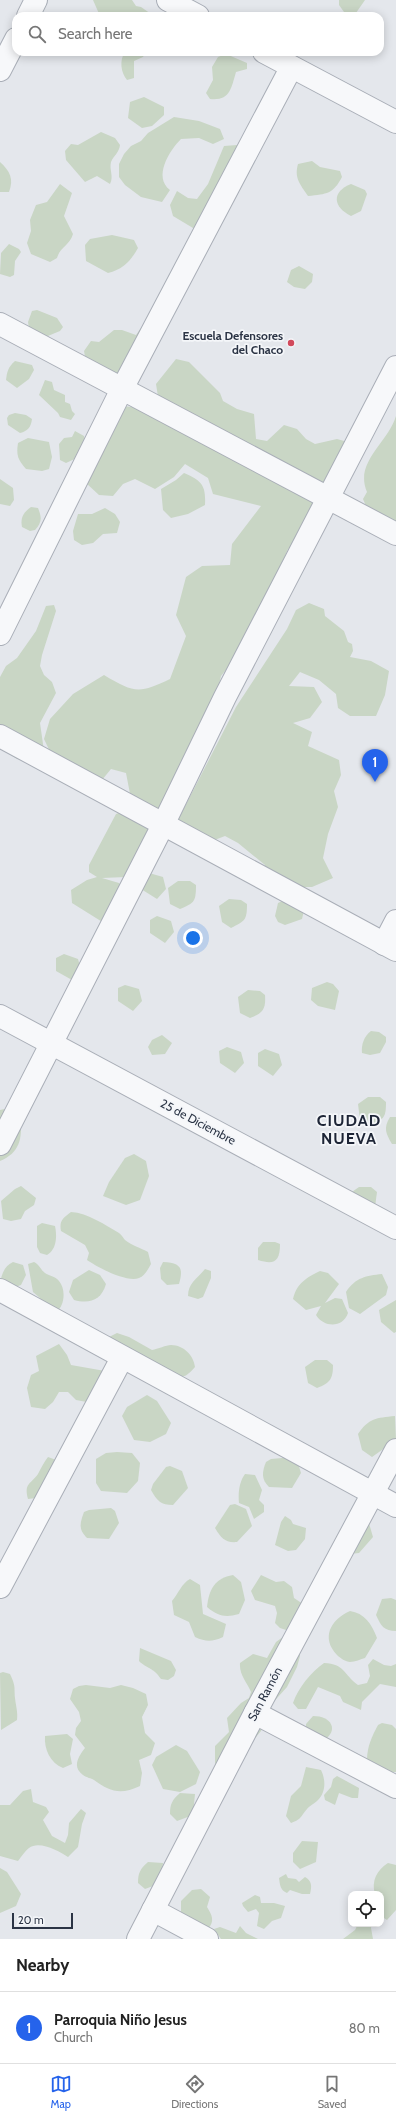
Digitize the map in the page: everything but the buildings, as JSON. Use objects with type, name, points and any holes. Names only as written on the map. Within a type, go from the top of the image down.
[{"type":"street","points":[[30,12],[36,0]]},
{"type":"street","points":[[168,0],[190,12]]},
{"type":"street","points":[[0,70],[12,47]]},
{"type":"street","points":[[271,56],[396,122]]},
{"type":"street","points":[[0,634],[122,389],[291,68]]},
{"type":"street","points":[[0,324],[396,534]]},
{"type":"street","points":[[0,1144],[163,825],[224,697],[396,367]]},
{"type":"street","points":[[0,736],[390,947],[396,921]]},
{"type":"street","name":"25 de Diciembre","points":[[0,1016],[396,1228]]},
{"type":"street","points":[[0,1290],[122,1358],[396,1506]]},
{"type":"street","points":[[0,1586],[122,1358]]},
{"type":"street","name":"San Ramón","points":[[138,1939],[255,1712],[396,1450]]},
{"type":"street","points":[[255,1712],[396,1788]]},
{"type":"street","points":[[153,1910],[207,1939]]},
{"type":"green space","points":[[93,0],[132,0],[136,6],[141,7],[148,12],[98,12]]},
{"type":"green space","points":[[339,0],[365,0],[357,12],[344,12],[339,5]]},
{"type":"green space","points":[[123,56],[144,56],[134,61],[134,78],[127,80],[123,74],[121,63]]},
{"type":"green space","points":[[231,56],[247,63],[247,69],[236,72],[231,89],[226,96],[217,99],[210,99],[206,93],[213,80],[212,67],[218,57]]},
{"type":"green space","points":[[144,97],[164,107],[164,115],[152,126],[142,128],[128,118],[130,102]]},
{"type":"green space","points":[[174,117],[199,121],[220,129],[224,139],[213,144],[199,138],[181,139],[172,150],[165,164],[163,178],[165,185],[170,190],[162,202],[141,197],[125,185],[119,177],[119,164],[124,154],[131,146],[141,141],[148,133]]},
{"type":"green space","points":[[101,132],[115,138],[120,145],[119,150],[111,162],[112,178],[110,184],[97,176],[85,182],[66,160],[65,151],[71,144],[78,145]]},
{"type":"green space","points":[[237,145],[251,155],[237,195],[201,227],[193,228],[173,216],[170,205],[177,191],[188,198],[197,199],[208,184],[224,146]]},
{"type":"green space","points":[[312,161],[320,167],[340,171],[342,177],[339,183],[336,187],[325,194],[308,196],[298,181],[298,164]]},
{"type":"green space","points":[[0,162],[9,172],[11,183],[9,192],[0,192]]},
{"type":"green space","points":[[60,184],[72,193],[64,216],[73,234],[70,241],[58,254],[57,258],[50,262],[31,254],[27,243],[31,231],[30,220],[36,205],[47,202]]},
{"type":"green space","points":[[351,184],[365,190],[367,194],[361,211],[351,216],[338,204],[337,195],[345,187]]},
{"type":"green space","points":[[112,235],[134,240],[138,248],[126,264],[108,273],[86,261],[85,245],[90,239]]},
{"type":"green space","points":[[9,244],[19,249],[21,252],[15,261],[14,275],[10,277],[0,274],[1,253]]},
{"type":"green space","points":[[299,266],[313,274],[312,282],[305,289],[294,287],[287,282],[291,270]]},
{"type":"green space","points":[[37,310],[57,318],[63,327],[60,331],[43,338],[29,328],[28,322],[32,311]]},
{"type":"green space","points":[[141,328],[148,333],[122,382],[86,362],[84,351],[91,341],[99,342],[114,330],[122,330],[136,335]]},
{"type":"green space","points":[[176,359],[189,362],[220,393],[223,401],[237,409],[254,414],[256,439],[267,441],[284,425],[297,429],[306,439],[315,444],[337,439],[355,444],[356,468],[326,485],[159,403],[156,384]]},
{"type":"green space","points":[[15,361],[32,365],[34,370],[29,379],[17,388],[6,380],[8,370]]},
{"type":"green space","points":[[45,380],[52,382],[54,390],[65,395],[65,402],[70,404],[72,411],[75,414],[71,420],[60,417],[58,413],[39,395]]},
{"type":"green space","points":[[123,406],[148,409],[316,499],[295,544],[288,549],[276,577],[234,660],[221,676],[217,694],[167,805],[157,811],[131,799],[126,773],[111,769],[102,780],[54,760],[44,739],[50,719],[73,694],[104,675],[130,688],[137,689],[151,687],[170,679],[186,636],[176,615],[186,577],[202,566],[230,565],[232,544],[261,506],[213,494],[208,478],[185,464],[174,477],[155,489],[135,479],[123,484],[113,496],[99,495],[86,483]]},
{"type":"green space","points":[[15,413],[26,415],[32,419],[27,430],[20,433],[8,425],[7,418],[9,415]]},
{"type":"green space","points":[[396,416],[396,523],[366,506],[363,499],[367,492],[364,481],[368,462],[392,426]]},
{"type":"green space","points":[[75,431],[84,436],[85,440],[79,457],[66,463],[60,460],[59,444],[64,438],[72,437]]},
{"type":"green space","points":[[28,438],[49,442],[52,457],[49,469],[42,471],[26,469],[21,463],[17,451],[18,443]]},
{"type":"green space","points":[[184,473],[202,484],[205,493],[205,505],[188,514],[171,518],[163,510],[161,489]]},
{"type":"green space","points":[[0,479],[13,488],[14,500],[10,506],[0,504]]},
{"type":"green space","points":[[31,507],[38,508],[41,520],[35,530],[30,531],[22,527],[22,518],[26,511]]},
{"type":"green space","points":[[105,508],[115,514],[120,522],[117,533],[103,534],[93,543],[82,545],[74,540],[73,531],[78,514],[92,514]]},
{"type":"green space","points":[[309,603],[324,609],[325,616],[344,631],[348,642],[352,644],[353,651],[350,657],[371,661],[389,671],[385,695],[376,716],[350,716],[338,708],[336,694],[319,680],[300,672],[289,686],[314,687],[322,702],[310,718],[293,723],[312,732],[308,746],[339,760],[341,775],[334,791],[338,807],[328,834],[323,858],[333,878],[312,887],[279,887],[264,880],[265,865],[238,843],[225,836],[212,841],[177,822],[236,707],[287,629],[296,610]]},
{"type":"green space","points":[[54,605],[56,611],[40,666],[44,675],[52,682],[56,693],[40,723],[44,751],[33,761],[17,759],[0,748],[0,677],[6,666],[17,658],[36,631],[46,606]]},
{"type":"green space","points":[[125,811],[152,828],[126,877],[102,878],[119,883],[131,901],[104,923],[72,903],[71,890],[87,880],[97,877],[89,872],[89,865],[116,814]]},
{"type":"green space","points":[[149,873],[163,877],[166,889],[157,899],[141,889]]},
{"type":"green space","points":[[178,881],[190,881],[196,885],[195,898],[193,901],[180,909],[170,904],[168,888]]},
{"type":"green space","points":[[229,899],[241,900],[247,904],[246,917],[242,922],[231,928],[222,922],[219,906]]},
{"type":"green space","points":[[287,899],[305,906],[302,919],[285,925],[278,922],[275,916],[278,903]]},
{"type":"green space","points":[[157,916],[171,921],[174,932],[165,943],[150,933],[150,920]]},
{"type":"green space","points":[[64,954],[78,959],[81,970],[72,980],[56,971],[56,958]]},
{"type":"green space","points":[[327,982],[333,984],[339,991],[335,1010],[318,1006],[311,1000],[312,988]]},
{"type":"green space","points":[[125,985],[139,989],[142,1001],[133,1011],[118,1001],[118,988]]},
{"type":"green space","points":[[248,990],[260,991],[265,995],[263,1010],[250,1018],[240,1013],[238,997]]},
{"type":"green space","points":[[371,1031],[379,1032],[386,1037],[386,1042],[380,1053],[370,1055],[362,1053],[362,1050],[365,1038]]},
{"type":"green space","points":[[162,1035],[172,1043],[165,1054],[152,1055],[148,1047],[152,1040]]},
{"type":"green space","points":[[227,1047],[241,1052],[244,1063],[235,1073],[220,1063],[219,1051]]},
{"type":"green space","points":[[265,1049],[279,1054],[282,1065],[273,1076],[258,1066],[258,1053]]},
{"type":"green space","points":[[368,1097],[380,1097],[386,1102],[385,1115],[370,1125],[360,1120],[358,1104]]},
{"type":"green space","points":[[9,1108],[20,1119],[20,1139],[12,1154],[0,1161],[0,1110]]},
{"type":"green space","points":[[390,1117],[396,1117],[396,1144],[392,1144],[386,1131]]},
{"type":"green space","points":[[134,1154],[146,1161],[149,1176],[140,1200],[126,1205],[103,1196],[109,1182],[125,1158]]},
{"type":"green space","points":[[21,1186],[36,1198],[34,1205],[25,1211],[21,1219],[11,1221],[3,1219],[1,1201]]},
{"type":"green space","points":[[359,1187],[371,1187],[377,1192],[375,1207],[349,1194]]},
{"type":"green space","points":[[71,1212],[96,1220],[119,1233],[127,1242],[148,1252],[151,1264],[145,1274],[139,1278],[127,1278],[105,1270],[87,1260],[89,1253],[85,1245],[61,1231],[62,1220]]},
{"type":"green space","points":[[42,1223],[55,1226],[56,1230],[56,1238],[53,1249],[47,1255],[40,1253],[37,1247],[37,1226]]},
{"type":"green space","points":[[263,1242],[275,1242],[280,1244],[279,1255],[275,1261],[268,1262],[258,1260],[258,1248]]},
{"type":"green space","points":[[13,1262],[23,1265],[26,1275],[21,1285],[10,1289],[0,1283],[5,1268]]},
{"type":"green space","points":[[34,1262],[38,1264],[45,1273],[56,1278],[63,1288],[63,1302],[56,1312],[41,1305],[40,1298],[33,1292],[28,1264]]},
{"type":"green space","points":[[163,1262],[173,1263],[179,1267],[181,1274],[179,1284],[167,1285],[161,1279],[160,1268]]},
{"type":"green space","points":[[205,1269],[211,1271],[211,1278],[203,1297],[198,1299],[188,1296],[191,1284]]},
{"type":"green space","points":[[89,1270],[100,1275],[106,1284],[104,1290],[98,1298],[94,1300],[85,1302],[74,1300],[69,1292],[73,1280]]},
{"type":"green space","points":[[320,1271],[328,1273],[339,1284],[325,1303],[335,1298],[342,1299],[348,1313],[346,1318],[338,1324],[328,1324],[319,1319],[316,1315],[321,1306],[306,1310],[293,1299],[300,1285],[310,1276]]},
{"type":"green space","points":[[382,1274],[388,1287],[386,1295],[360,1314],[349,1308],[346,1292],[350,1287],[362,1278]]},
{"type":"green space","points":[[396,1300],[396,1332],[394,1333],[381,1322],[379,1310]]},
{"type":"green space","points":[[117,1333],[129,1337],[152,1350],[169,1345],[176,1345],[188,1352],[193,1359],[195,1367],[181,1377],[165,1373],[162,1366],[107,1345],[109,1337]]},
{"type":"green space","points":[[59,1344],[67,1355],[71,1365],[105,1371],[92,1403],[76,1400],[68,1392],[59,1392],[53,1402],[45,1409],[31,1407],[27,1388],[31,1375],[39,1371],[36,1356]]},
{"type":"green space","points":[[315,1360],[327,1360],[333,1365],[330,1380],[317,1388],[308,1383],[305,1367]]},
{"type":"green space","points":[[147,1395],[157,1401],[171,1423],[166,1434],[150,1442],[134,1440],[122,1416],[127,1407]]},
{"type":"green space","points":[[395,1416],[396,1440],[372,1457],[362,1450],[358,1434],[362,1429],[370,1422],[378,1418]]},
{"type":"green space","points":[[106,1453],[132,1453],[140,1463],[138,1481],[127,1493],[101,1491],[96,1483],[96,1459]]},
{"type":"green space","points":[[48,1457],[59,1461],[36,1498],[28,1499],[27,1487],[38,1474]]},
{"type":"green space","points":[[293,1457],[297,1460],[301,1473],[292,1488],[269,1487],[263,1478],[266,1462],[271,1459]]},
{"type":"green space","points":[[170,1466],[182,1471],[188,1488],[173,1505],[160,1502],[151,1490],[153,1484],[166,1467]]},
{"type":"green space","points":[[245,1474],[255,1475],[262,1490],[259,1500],[264,1505],[264,1512],[254,1519],[249,1507],[239,1503],[239,1488]]},
{"type":"green space","points":[[235,1504],[246,1509],[252,1526],[237,1542],[229,1542],[219,1535],[215,1528],[230,1505]]},
{"type":"green space","points":[[111,1508],[115,1511],[119,1523],[109,1539],[87,1538],[81,1529],[84,1512],[89,1510]]},
{"type":"green space","points":[[285,1516],[291,1520],[293,1524],[306,1528],[305,1539],[296,1550],[288,1551],[275,1545],[281,1522]]},
{"type":"green space","points":[[368,1520],[373,1537],[359,1553],[350,1554],[337,1539],[339,1534],[345,1527],[353,1523]]},
{"type":"green space","points":[[233,1575],[241,1582],[245,1600],[239,1614],[226,1616],[218,1614],[207,1607],[209,1595],[217,1582],[227,1576]]},
{"type":"green space","points":[[261,1575],[276,1582],[284,1581],[292,1587],[294,1598],[306,1606],[289,1631],[280,1628],[275,1623],[277,1613],[275,1606],[255,1600],[251,1591]]},
{"type":"green space","points":[[190,1579],[200,1585],[203,1614],[226,1624],[223,1637],[209,1641],[195,1637],[189,1622],[174,1615],[172,1601],[182,1586]]},
{"type":"green space","points":[[391,1598],[396,1600],[396,1631],[383,1627],[376,1615],[382,1599]]},
{"type":"green space","points":[[350,1611],[359,1614],[367,1620],[373,1628],[377,1638],[365,1658],[350,1662],[343,1660],[332,1649],[329,1642],[329,1636],[330,1630],[337,1619]]},
{"type":"green space","points":[[287,1634],[299,1645],[300,1656],[297,1667],[287,1687],[269,1707],[261,1731],[248,1747],[247,1755],[217,1768],[215,1763],[215,1746],[229,1732],[227,1718],[241,1703],[249,1698],[251,1692],[242,1675],[240,1663],[253,1654],[267,1658],[276,1642]]},
{"type":"green space","points":[[140,1648],[171,1661],[176,1670],[174,1676],[168,1680],[161,1679],[153,1670],[142,1664],[139,1661]]},
{"type":"green space","points":[[373,1659],[384,1665],[391,1666],[396,1664],[396,1687],[380,1684],[362,1702],[361,1710],[343,1702],[340,1696],[318,1687],[306,1709],[298,1709],[293,1703],[298,1692],[306,1681],[314,1671],[324,1663],[336,1665],[358,1685],[367,1683],[370,1676],[368,1665]]},
{"type":"green space","points":[[3,1672],[10,1674],[13,1682],[17,1720],[1,1730],[0,1673]]},
{"type":"green space","points":[[86,1685],[110,1688],[121,1685],[133,1688],[146,1694],[148,1705],[142,1717],[145,1733],[155,1743],[151,1755],[139,1760],[142,1773],[140,1786],[127,1791],[111,1790],[93,1779],[84,1776],[78,1769],[78,1758],[85,1748],[75,1735],[76,1728],[81,1721],[79,1712],[70,1699],[73,1689]]},
{"type":"green space","points":[[313,1716],[325,1718],[331,1724],[331,1732],[323,1741],[306,1732],[306,1724]]},
{"type":"green space","points":[[382,1723],[392,1725],[396,1729],[396,1772],[379,1772],[367,1760],[372,1737],[378,1725]]},
{"type":"green space","points":[[67,1734],[73,1739],[70,1754],[72,1764],[63,1768],[58,1766],[51,1759],[47,1751],[45,1736]]},
{"type":"green space","points":[[176,1745],[187,1751],[200,1772],[196,1784],[180,1792],[163,1789],[152,1765],[156,1757]]},
{"type":"green space","points":[[306,1767],[321,1770],[324,1778],[324,1790],[320,1798],[308,1808],[299,1819],[291,1823],[286,1816],[291,1796],[301,1786]]},
{"type":"green space","points":[[337,1776],[359,1788],[358,1798],[352,1798],[339,1793],[335,1805],[325,1800],[324,1795],[331,1787],[333,1779]]},
{"type":"green space","points":[[31,1789],[33,1802],[46,1807],[49,1812],[43,1820],[52,1836],[65,1843],[68,1835],[69,1823],[81,1809],[86,1813],[82,1824],[78,1847],[68,1857],[49,1847],[38,1845],[29,1848],[18,1861],[0,1856],[0,1805],[10,1805],[23,1791]]},
{"type":"green space","points":[[180,1793],[195,1794],[193,1815],[177,1821],[170,1814],[170,1811],[172,1802]]},
{"type":"green space","points":[[302,1841],[318,1842],[316,1862],[300,1869],[293,1862],[293,1853]]},
{"type":"green space","points":[[148,1862],[163,1863],[161,1883],[145,1889],[138,1883],[138,1876],[141,1869]]},
{"type":"green space","points":[[388,1863],[396,1865],[396,1910],[387,1920],[384,1918],[384,1891],[374,1891],[374,1889],[374,1880],[378,1872]]},
{"type":"green space","points":[[0,1868],[7,1872],[21,1894],[16,1906],[0,1913]]},
{"type":"green space","points":[[286,1874],[288,1878],[296,1879],[299,1882],[305,1877],[309,1880],[311,1884],[310,1894],[302,1894],[290,1890],[287,1893],[283,1890],[279,1878]]},
{"type":"green space","points":[[201,1889],[210,1897],[207,1907],[211,1915],[212,1923],[208,1929],[181,1913],[181,1901],[192,1890]]},
{"type":"green space","points":[[255,1895],[260,1897],[261,1903],[274,1903],[285,1906],[281,1918],[272,1921],[264,1929],[257,1926],[259,1913],[256,1909],[248,1912],[242,1903]]},
{"type":"green space","points":[[240,1926],[246,1933],[258,1939],[221,1939],[214,1929],[220,1927],[236,1933]]},
{"type":"green space","points":[[356,1927],[371,1927],[373,1939],[343,1939],[355,1930]]},
{"type":"place","name":"Escuela Defensores del Chaco","points":[[291,343]]},
{"type":"place","name":"Parroquia Niño Jesus","points":[[375,782]]},
{"type":"district","name":"CIUDAD NUEVA","points":[[349,1129]]}]
